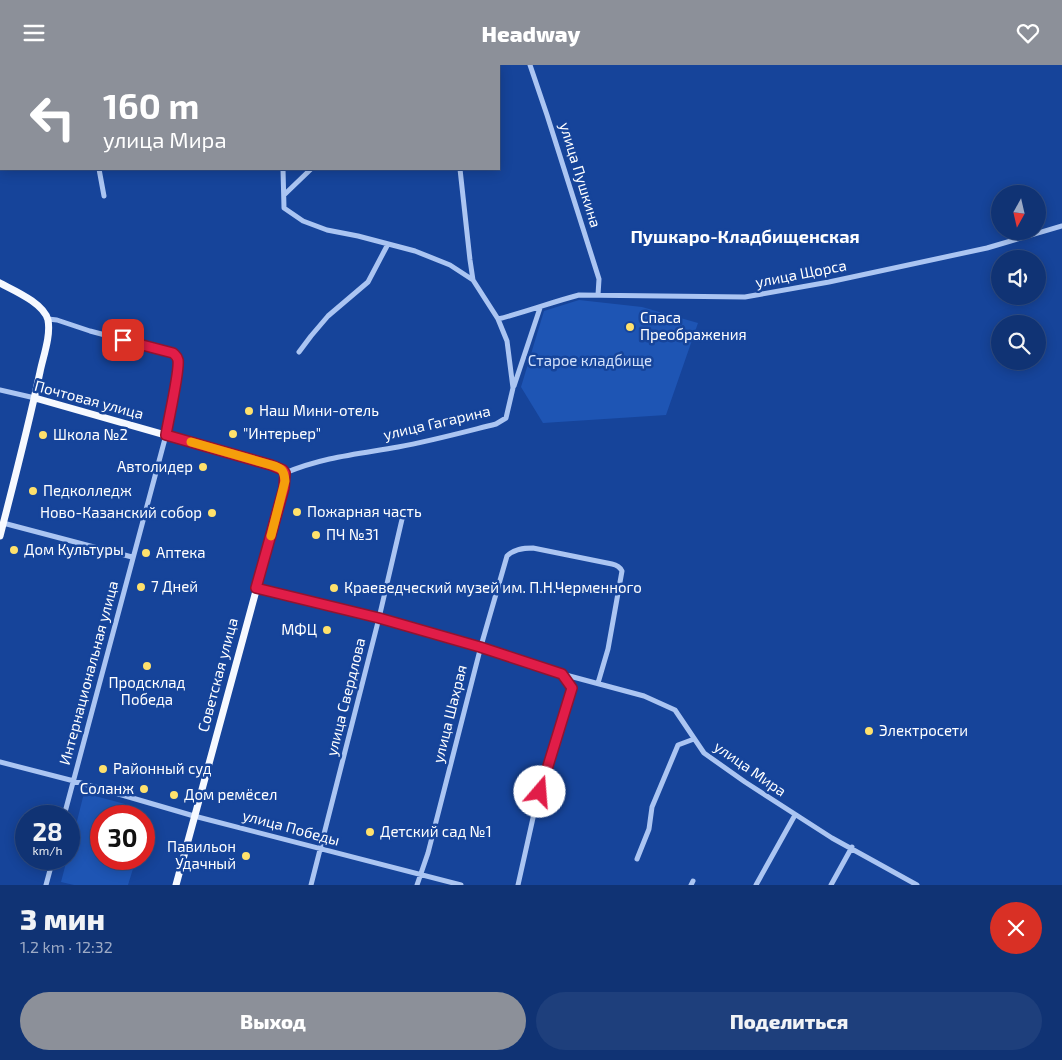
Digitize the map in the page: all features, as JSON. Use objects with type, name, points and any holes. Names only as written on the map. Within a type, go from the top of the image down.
[{"type":"main road","points":[[0,283],[24,295],[39,307],[48,319],[48,337],[35,398],[0,536]]},
{"type":"main road","name":"Почтовая улица","points":[[35,398],[271,465],[283,470],[285,473]]},
{"type":"main road","name":"Советская улица","points":[[176,885],[284,488],[285,473]]},
{"type":"street","name":"улица Пушкина","points":[[530,65],[548,115],[599,279],[598,295]]},
{"type":"street","points":[[100,170],[104,196]]},
{"type":"street","name":"улица Гагарина","points":[[283,170],[284,208],[303,221],[327,230],[415,251],[450,265],[473,279],[498,319],[507,341],[513,388],[506,418],[496,424],[399,446],[308,463],[285,473]]},
{"type":"street","points":[[284,195],[310,170]]},
{"type":"street","points":[[460,170],[473,279]]},
{"type":"street","name":"улица Щорса","points":[[498,319],[579,295],[745,297],[829,282],[987,248],[1062,226]]},
{"type":"street","points":[[299,352],[328,316],[368,282],[388,244]]},
{"type":"street","points":[[513,388],[540,308]]},
{"type":"street","name":"Интернациональная улица","points":[[48,319],[173,353],[177,357],[178,362],[166,435],[67,805]]},
{"type":"street","name":"Почтовая улица","points":[[0,390],[35,398]]},
{"type":"street","name":"улица Свердлова","points":[[311,885],[379,618],[403,515]]},
{"type":"street","points":[[3,523],[132,557]]},
{"type":"street","name":"улица Шахрая","points":[[417,885],[428,853],[480,647],[507,556],[512,551],[533,548],[617,565],[622,571],[608,649],[598,683]]},
{"type":"street","name":"улица Мира","points":[[256,588],[379,618],[480,647],[562,674],[644,696],[675,710],[704,753],[795,815],[917,885]]},
{"type":"street","points":[[518,885],[534,809],[572,688],[562,674]]},
{"type":"street","points":[[637,859],[650,829],[652,807],[678,745],[694,739]]},
{"type":"street","name":"улица Победы","points":[[0,762],[74,781],[194,816],[461,885]]},
{"type":"street","points":[[756,885],[795,815]]},
{"type":"street","points":[[831,885],[852,847]]},
{"type":"street","points":[[46,885],[50,870]]},
{"type":"green space","name":"Старое кладбище","points":[[579,300],[642,307],[698,323],[666,415],[543,423],[521,387],[544,311]]},
{"type":"green space","points":[[84,793],[125,804],[90,805],[90,870],[133,870],[128,885],[74,885],[61,882],[64,870],[80,870],[80,809]]},
{"type":"slow traffic","points":[[191,442],[283,470],[285,481],[271,536]]},
{"type":"place","name":"Спаса Преображения","points":[[630,327]]},
{"type":"place","name":"Наш Мини-отель","points":[[249,411]]},
{"type":"place","name":"\"Интерьер\"","points":[[233,434]]},
{"type":"place","name":"Школа №2","points":[[43,435]]},
{"type":"place","name":"Автолидер","points":[[203,467]]},
{"type":"place","name":"Педколледж","points":[[33,491]]},
{"type":"place","name":"Пожарная часть","points":[[297,512]]},
{"type":"place","name":"Ново-Казанский собор","points":[[212,513]]},
{"type":"place","name":"ПЧ №31","points":[[316,535]]},
{"type":"place","name":"Дом Культуры","points":[[14,550]]},
{"type":"place","name":"Аптека","points":[[146,553]]},
{"type":"place","name":"7 Дней","points":[[141,587]]},
{"type":"place","name":"Краеведческий музей им. П.Н.Черменного","points":[[334,588]]},
{"type":"place","name":"МФЦ","points":[[327,630]]},
{"type":"place","name":"Продсклад Победа","points":[[147,666]]},
{"type":"place","name":"Электросети","points":[[869,731]]},
{"type":"place","name":"Районный суд","points":[[103,769]]},
{"type":"place","name":"Соланж","points":[[144,789]]},
{"type":"place","name":"Дом ремёсел","points":[[174,795]]},
{"type":"place","name":"Детский сад №1","points":[[370,832]]},
{"type":"place","name":"Павильон Удачный","points":[[246,856]]},
{"type":"district","name":"Пушкаро-Кладбищенская","points":[[745,237]]},
{"type":"route","points":[[123,340],[173,353],[177,357],[177,375],[166,435],[278,467],[285,473],[284,488],[256,588],[379,618],[464,642],[562,674],[572,688],[571,697],[540,792]]}]
